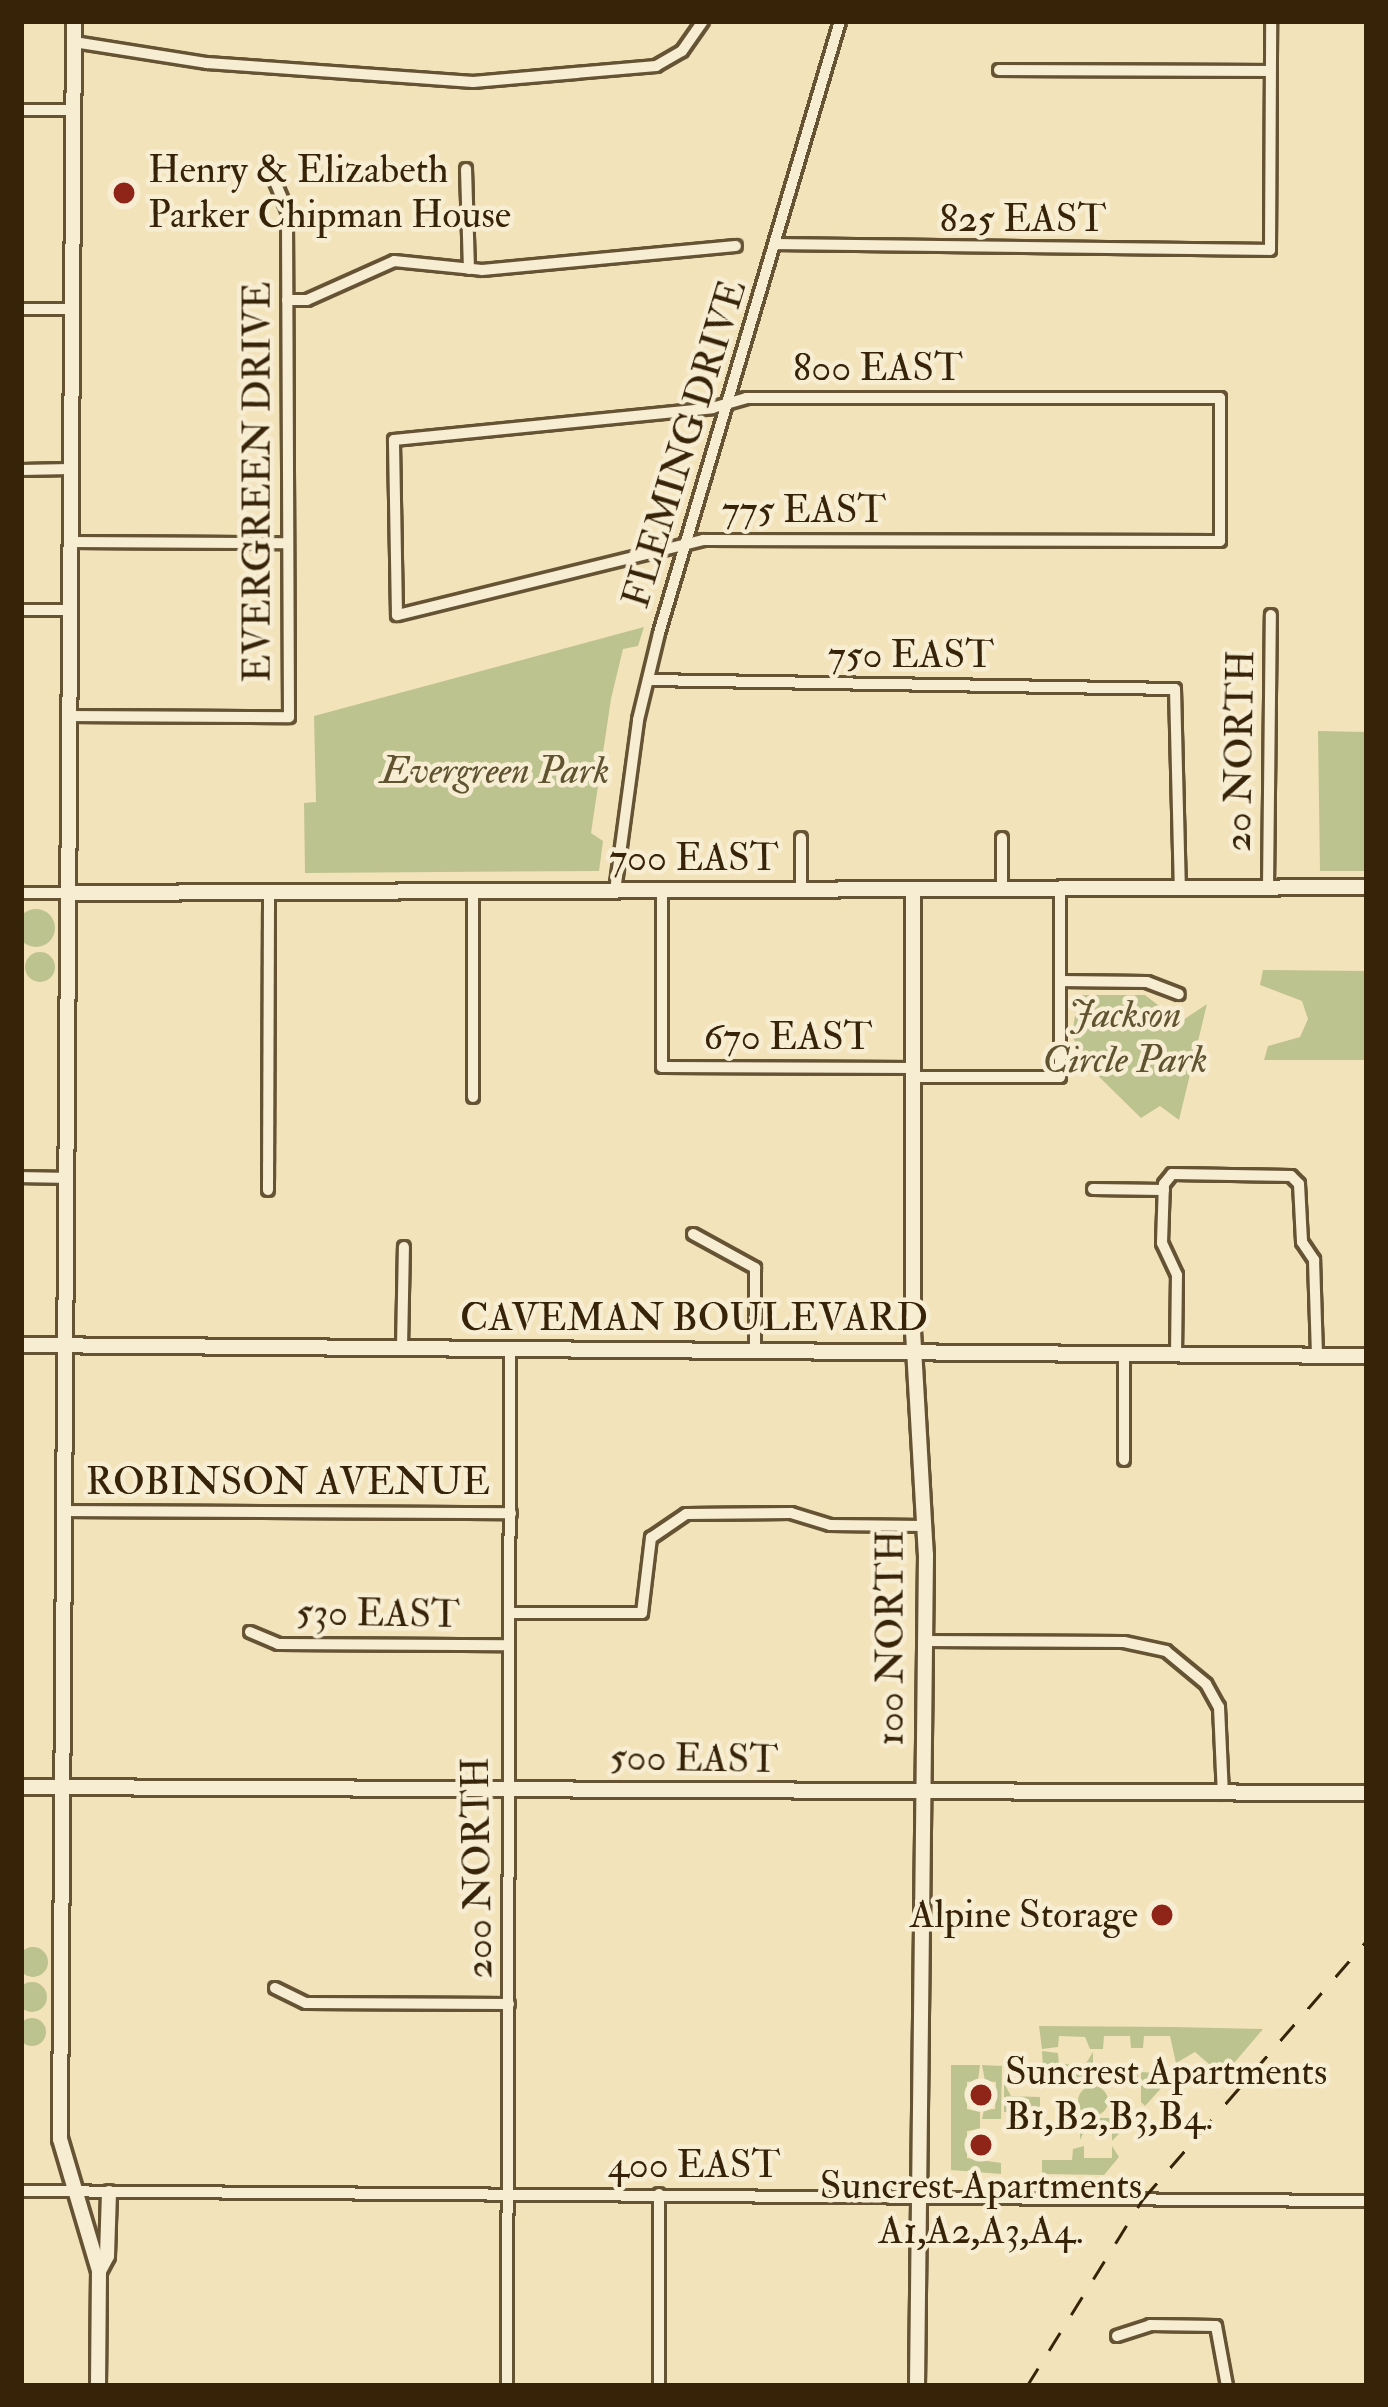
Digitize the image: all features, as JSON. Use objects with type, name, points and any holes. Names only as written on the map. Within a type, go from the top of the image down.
[{"type":"street","points":[[74,21],[60,2139],[99,2271],[98,2386]]},
{"type":"street","points":[[74,42],[207,63],[473,82],[656,66],[682,51],[703,21]]},
{"type":"street","name":"FLEMING DRIVE","points":[[615,891],[648,680],[840,21]]},
{"type":"street","points":[[1000,70],[1270,71],[1270,21]]},
{"type":"street","name":"825 EAST","points":[[777,244],[1270,250],[1270,71]]},
{"type":"street","points":[[21,110],[74,110]]},
{"type":"street","points":[[466,169],[469,269]]},
{"type":"street","name":"EVERGREEN DRIVE","points":[[70,716],[289,717],[286,210],[273,178]]},
{"type":"street","points":[[287,300],[307,300],[394,260],[469,269],[736,246]]},
{"type":"street","points":[[21,309],[73,309]]},
{"type":"street","name":"800 EAST","points":[[397,616],[394,440],[729,403],[1220,398],[1220,541]]},
{"type":"street","points":[[21,470],[71,469]]},
{"type":"street","name":"775 EAST","points":[[397,616],[686,542],[1220,541]]},
{"type":"street","points":[[71,542],[288,542]]},
{"type":"street","points":[[21,610],[70,610]]},
{"type":"street","name":"20 NORTH","points":[[1268,888],[1271,615]]},
{"type":"street","name":"750 EAST","points":[[648,680],[1175,689],[1180,888]]},
{"type":"street","points":[[801,838],[801,890]]},
{"type":"street","points":[[1002,838],[1002,889]]},
{"type":"street","name":"700 EAST","points":[[21,893],[1367,887]]},
{"type":"street","points":[[1060,889],[1060,981],[1147,982],[1179,994]]},
{"type":"street","name":"100 NORTH","points":[[913,890],[916,1353],[925,1640],[917,2386]]},
{"type":"street","name":"670 EAST","points":[[662,891],[662,1067],[1060,1076],[1060,981]]},
{"type":"street","points":[[268,1190],[269,892]]},
{"type":"street","points":[[473,892],[473,1097]]},
{"type":"street","points":[[1176,1354],[1177,1276],[1162,1243],[1164,1186],[1172,1174],[1292,1176],[1301,1195],[1302,1242],[1314,1260],[1317,1356]]},
{"type":"street","points":[[21,1178],[67,1178]]},
{"type":"street","points":[[1093,1189],[1164,1186]]},
{"type":"street","points":[[694,1234],[755,1268],[755,1351]]},
{"type":"street","points":[[402,1348],[404,1247]]},
{"type":"street","name":"CAVEMAN BOULEVARD","points":[[21,1345],[1367,1356]]},
{"type":"street","name":"200 NORTH","points":[[507,2386],[510,1349]]},
{"type":"street","points":[[1124,1354],[1124,1460]]},
{"type":"street","name":"ROBINSON AVENUE","points":[[64,1511],[511,1513]]},
{"type":"street","name":"530 EAST","points":[[510,1613],[641,1613],[644,1554],[661,1527],[700,1513],[924,1526]]},
{"type":"street","name":"530 EAST","points":[[250,1631],[278,1644],[507,1645]]},
{"type":"street","points":[[925,1640],[1124,1642],[1166,1651],[1206,1684],[1219,1707],[1223,1794]]},
{"type":"street","name":"500 EAST","points":[[21,1787],[924,1794],[1367,1792]]},
{"type":"street","points":[[275,1988],[306,2003],[509,2004]]},
{"type":"street","name":"400 EAST","points":[[21,2191],[1367,2201]]},
{"type":"street","points":[[99,2271],[107,2256],[109,2193]]},
{"type":"street","points":[[658,2386],[659,2194]]},
{"type":"street","points":[[1117,2336],[1150,2325],[1216,2326],[1227,2386]]},
{"type":"green space","name":"Evergreen Park","points":[[644,627],[638,646],[623,649],[611,699],[591,833],[603,841],[599,871],[305,873],[304,803],[316,802],[314,716]]},
{"type":"green space","points":[[1318,731],[1367,732],[1367,871],[1320,871]]},
{"type":"green space","points":[[36,909],[49,915],[55,928],[49,941],[36,947],[23,941],[17,928],[23,915]]},
{"type":"green space","points":[[40,952],[51,956],[55,967],[51,978],[40,982],[29,978],[25,967],[29,956]]},
{"type":"green space","points":[[1263,970],[1367,971],[1367,1060],[1264,1060],[1268,1046],[1300,1037],[1308,1019],[1302,1001],[1260,985]]},
{"type":"green space","name":"Jackson Circle Park","points":[[1078,995],[1145,995],[1180,1022],[1207,1004],[1179,1120],[1160,1106],[1141,1118],[1088,1066],[1072,1036]]},
{"type":"green space","points":[[33,1947],[48,1962],[33,1977],[18,1962]]},
{"type":"green space","points":[[32,1982],[47,1997],[32,2012],[17,1997]]},
{"type":"green space","points":[[32,2018],[42,2022],[46,2032],[42,2042],[32,2046],[22,2042],[18,2032],[22,2022]]},
{"type":"green space","points":[[1039,2026],[1263,2029],[1223,2076],[1195,2052],[1176,2063],[1170,2036],[1144,2036],[1143,2048],[1131,2048],[1130,2036],[1104,2036],[1103,2049],[1090,2049],[1085,2037],[1059,2036],[1058,2047],[1042,2049]]},
{"type":"green space","points":[[1042,2051],[1058,2053],[1059,2064],[1085,2065],[1093,2052],[1093,2069],[1043,2068]]},
{"type":"green space","points":[[951,2065],[980,2065],[978,2081],[967,2082],[967,2109],[980,2112],[980,2129],[967,2131],[967,2158],[1001,2163],[1001,2174],[951,2170]]},
{"type":"green space","points":[[982,2065],[1002,2066],[1001,2119],[982,2119],[984,2110],[995,2109],[996,2082],[985,2081]]},
{"type":"green space","points":[[1043,2072],[1138,2072],[1138,2081],[1043,2084]]},
{"type":"green space","points":[[1141,2072],[1174,2074],[1145,2106],[1141,2102]]},
{"type":"green space","points":[[1004,2083],[1011,2096],[1040,2097],[1040,2112],[1004,2112]]},
{"type":"green space","points":[[1093,2086],[1104,2090],[1108,2101],[1104,2112],[1093,2116],[1082,2112],[1078,2101],[1082,2090]]},
{"type":"green space","points":[[1080,2118],[1134,2118],[1112,2141],[1112,2129],[1085,2129],[1080,2140]]},
{"type":"green space","points":[[1084,2146],[1084,2158],[1112,2158],[1112,2146],[1119,2157],[1104,2175],[1042,2174],[1042,2160],[1072,2160],[1073,2149]]},
{"type":"railway","points":[[1027,2386],[1143,2199],[1367,1940]]},
{"type":"place","name":"Henry & Elizabeth Parker Chipman House","points":[[124,193]]},
{"type":"place","name":"Alpine Storage","points":[[1162,1915]]},
{"type":"place","name":"Suncrest Apartments B1,B2,B3,B4.","points":[[981,2095]]},
{"type":"place","name":"Suncrest Apartments A1,A2,A3,A4.","points":[[981,2145]]}]
